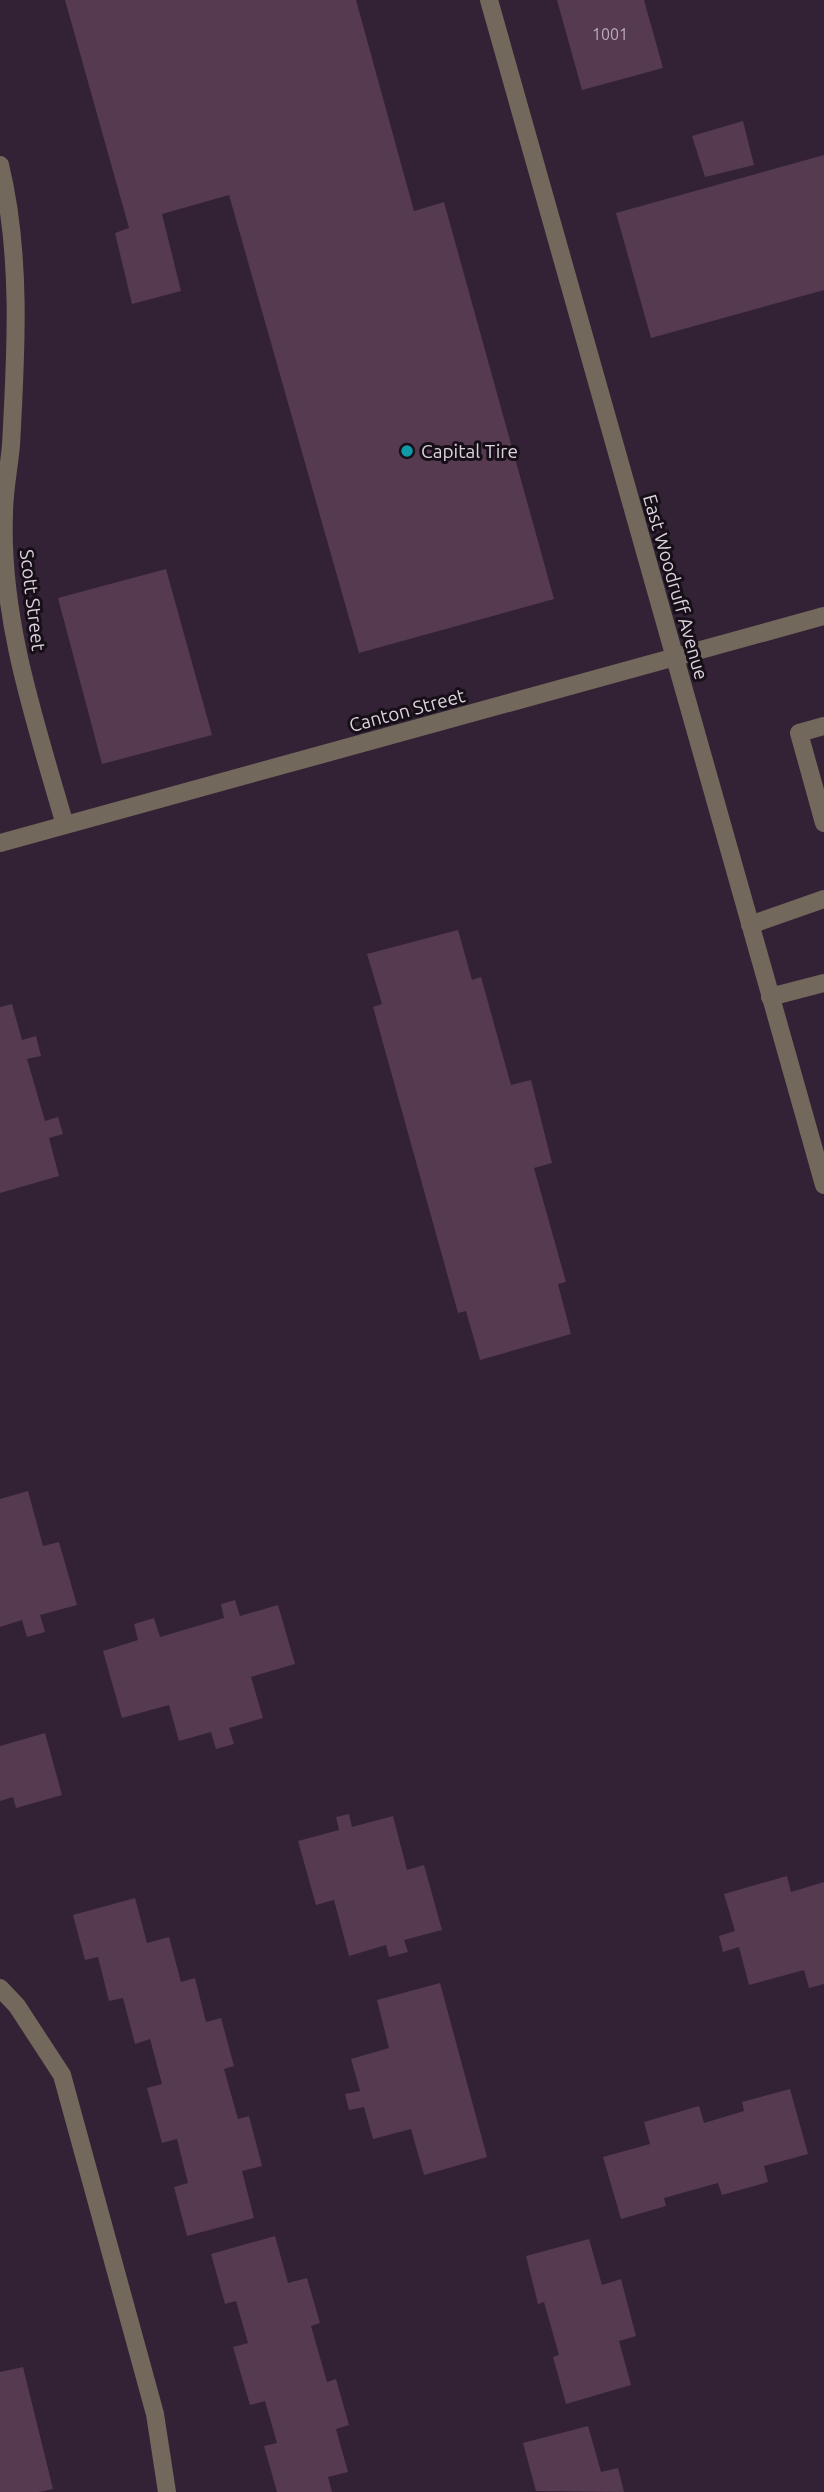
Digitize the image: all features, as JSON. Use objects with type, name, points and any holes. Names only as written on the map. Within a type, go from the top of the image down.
[{"type":"street","name":"East Woodruff Avenue","points":[[489,0],[824,1185]]},
{"type":"street","name":"Scott Street","points":[[0,165],[12,250],[15,323],[10,448],[4,514],[6,581],[16,649],[65,825]]},
{"type":"street","name":"Canton Street","points":[[0,843],[824,616]]},
{"type":"street","points":[[824,726],[799,733],[824,823]]},
{"type":"street","points":[[750,925],[824,899]]},
{"type":"street","points":[[770,997],[824,983]]},
{"type":"street","points":[[0,1988],[17,2006],[62,2075],[155,2414],[167,2492]]},
{"type":"building","name":"Capital Tire","points":[[65,0],[356,0],[414,211],[444,202],[554,599],[359,653],[229,195],[162,214],[181,291],[132,304],[115,233],[129,228]]},
{"type":"building","points":[[557,0],[644,0],[663,68],[582,90]]},
{"type":"building","points":[[743,121],[754,165],[705,177],[692,136]]},
{"type":"building","points":[[824,155],[824,290],[651,338],[616,213]]},
{"type":"building","points":[[166,569],[212,735],[102,764],[58,598]]},
{"type":"building","points":[[458,930],[472,980],[481,977],[511,1085],[531,1080],[552,1163],[534,1168],[566,1282],[558,1284],[571,1334],[480,1360],[466,1311],[458,1313],[373,1007],[382,1004],[367,954]]},
{"type":"building","points":[[12,1004],[22,1040],[36,1036],[41,1056],[27,1059],[45,1121],[58,1117],[63,1134],[49,1138],[59,1176],[0,1193],[0,1007]]},
{"type":"building","points":[[28,1491],[43,1546],[59,1542],[77,1605],[40,1615],[45,1632],[27,1637],[22,1620],[0,1627],[0,1499]]},
{"type":"building","points":[[235,1600],[240,1616],[278,1605],[295,1664],[251,1677],[263,1718],[229,1728],[234,1744],[216,1749],[211,1732],[179,1741],[169,1705],[122,1718],[103,1651],[138,1640],[134,1624],[154,1618],[160,1637],[224,1618],[221,1604]]},
{"type":"building","points":[[45,1733],[62,1795],[16,1808],[13,1797],[0,1801],[0,1746]]},
{"type":"building","points":[[349,1814],[352,1827],[393,1816],[407,1870],[424,1865],[442,1930],[404,1940],[408,1952],[389,1957],[386,1945],[349,1956],[334,1900],[316,1905],[298,1841],[339,1830],[336,1817]]},
{"type":"building","points":[[787,1876],[791,1892],[824,1882],[824,1984],[809,1988],[804,1970],[749,1985],[739,1947],[723,1952],[719,1936],[735,1931],[724,1894]]},
{"type":"building","points":[[135,1898],[147,1943],[169,1937],[181,1982],[195,1978],[206,2022],[221,2018],[234,2066],[224,2069],[238,2119],[249,2116],[262,2166],[242,2171],[254,2218],[187,2236],[174,2187],[188,2183],[177,2139],[162,2143],[147,2088],[162,2084],[150,2039],[135,2044],[123,1998],[109,2001],[98,1957],[85,1960],[73,1915]]},
{"type":"building","points":[[440,1983],[487,2157],[424,2175],[411,2129],[373,2139],[364,2107],[349,2110],[345,2094],[360,2091],[351,2059],[389,2048],[377,2000]]},
{"type":"building","points":[[790,2089],[808,2154],[764,2166],[768,2182],[722,2195],[718,2183],[664,2198],[666,2206],[621,2219],[603,2157],[650,2144],[644,2122],[699,2106],[704,2123],[744,2111],[742,2102]]},
{"type":"building","points":[[275,2236],[288,2283],[307,2278],[320,2323],[311,2326],[327,2382],[336,2379],[349,2425],[336,2429],[348,2472],[328,2477],[332,2492],[277,2492],[264,2446],[277,2443],[265,2401],[250,2405],[233,2347],[248,2343],[236,2301],[225,2304],[211,2254]]},
{"type":"building","points":[[589,2239],[602,2285],[621,2279],[636,2336],[619,2341],[631,2385],[566,2404],[553,2357],[559,2355],[544,2302],[538,2304],[526,2256]]},
{"type":"building","points":[[23,2367],[53,2489],[39,2492],[0,2492],[0,2372]]},
{"type":"building","points":[[588,2426],[601,2472],[618,2468],[624,2492],[536,2491],[523,2443]]},
{"type":"place","name":"Capital Tire","points":[[407,451]]}]
